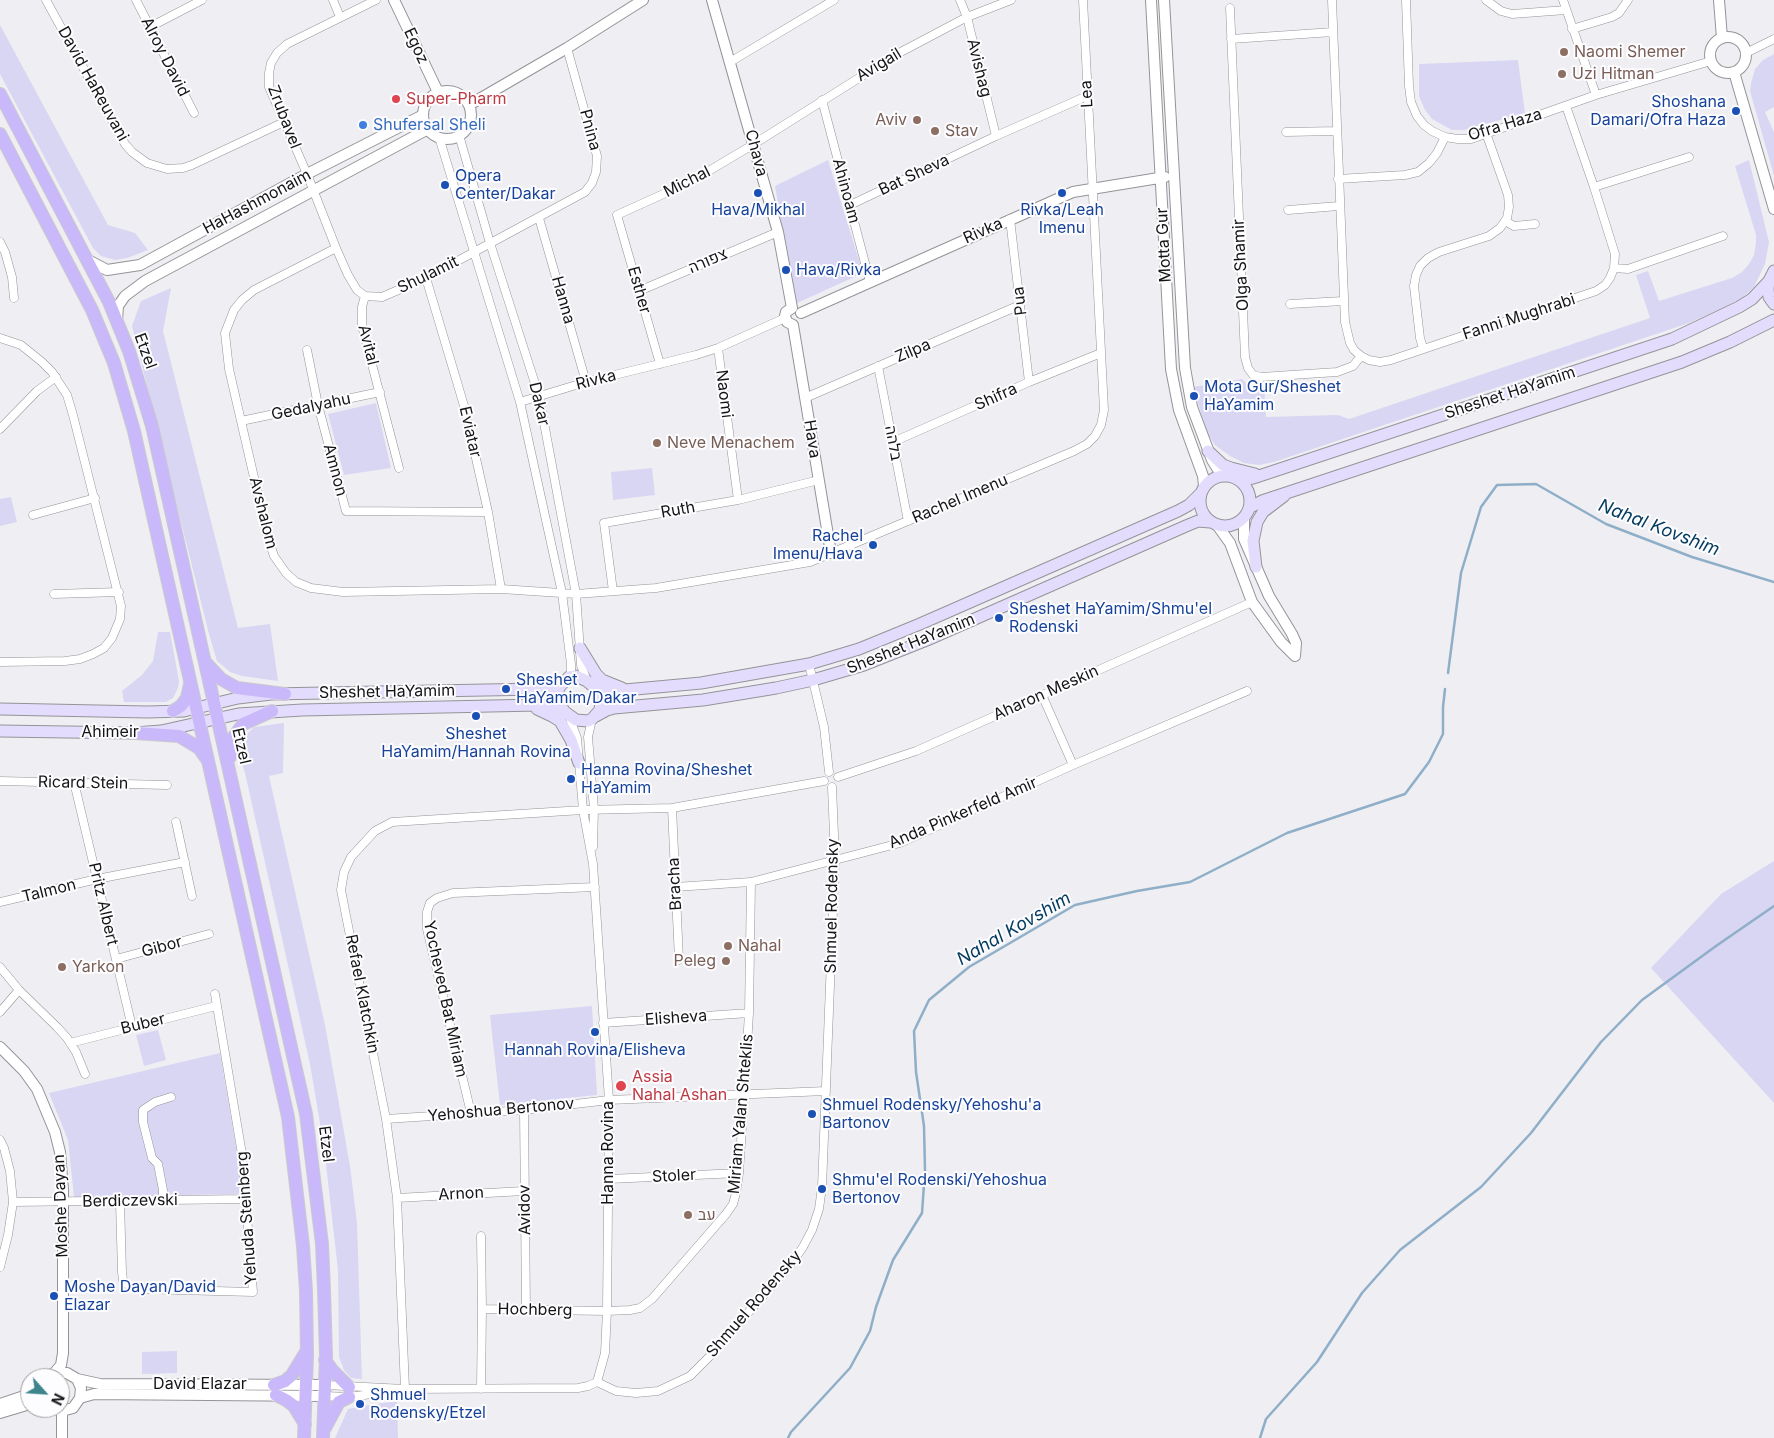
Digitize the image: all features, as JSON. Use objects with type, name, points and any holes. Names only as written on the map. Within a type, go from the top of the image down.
[{"type":"main road","name":"Etzel","points":[[0,94],[88,260],[116,321],[129,351],[152,426],[306,1114],[322,1244],[326,1360],[323,1435]]},
{"type":"main road","name":"Etzel","points":[[0,134],[92,310],[114,363],[134,430],[288,1118],[303,1246],[307,1350],[304,1438]]},
{"type":"main road","points":[[1771,276],[1768,289],[1774,304]]},
{"type":"main road","name":"Sheshet HaYamim","points":[[1239,480],[1253,478],[1672,339],[1752,300],[1771,276]]},
{"type":"main road","name":"Sheshet HaYamim","points":[[1246,513],[1262,501],[1682,362],[1730,342],[1774,320]]},
{"type":"main road","points":[[1208,451],[1217,460],[1231,468],[1252,474],[1265,474]]},
{"type":"main road","points":[[1218,476],[1226,476],[1239,480],[1249,492],[1250,500],[1246,513],[1231,526],[1213,524],[1201,509],[1202,490],[1210,480],[1218,476]]},
{"type":"main road","name":"Sheshet HaYamim","points":[[591,684],[602,691],[709,682],[809,664],[859,649],[1178,511],[1189,505],[1202,490]]},
{"type":"main road","points":[[1256,567],[1253,541],[1257,522],[1263,512],[1291,491]]},
{"type":"main road","name":"Sheshet HaYamim","points":[[594,718],[614,708],[703,700],[813,680],[864,665],[890,656],[1198,521],[1213,524]]},
{"type":"main road","points":[[580,648],[588,664],[602,680],[628,690]]},
{"type":"main road","points":[[205,662],[222,679],[237,688],[285,694]]},
{"type":"main road","points":[[173,711],[181,706],[187,698],[190,688],[189,674]]},
{"type":"main road","points":[[576,676],[591,684],[601,698],[602,704],[594,718],[583,721],[576,720],[565,712],[557,697],[564,682],[576,676]]},
{"type":"main road","name":"Sheshet HaYamim","points":[[215,704],[252,696],[539,689],[564,682]]},
{"type":"main road","name":"Ahimeir","points":[[0,709],[173,711],[197,709],[215,704]]},
{"type":"main road","points":[[516,706],[536,709],[560,721],[571,740],[579,763]]},
{"type":"main road","name":"Sheshet HaYamim","points":[[218,718],[272,711],[516,706],[538,706],[565,712]]},
{"type":"main road","points":[[229,766],[230,747],[238,729],[252,719],[272,711]]},
{"type":"main road","name":"Ahimeir","points":[[0,731],[135,733],[160,731],[218,718]]},
{"type":"main road","points":[[135,733],[179,736],[199,748],[209,761]]},
{"type":"main road","points":[[305,1424],[294,1406],[275,1390],[292,1375],[307,1350]]},
{"type":"main road","points":[[323,1435],[340,1402],[349,1392],[326,1360]]},
{"type":"street","name":"David HaReuvani","points":[[46,0],[124,144],[147,163],[167,169],[183,168],[284,122]]},
{"type":"street","name":"Alroy David","points":[[136,0],[194,113]]},
{"type":"street","points":[[150,27],[202,0]]},
{"type":"street","points":[[333,0],[340,17]]},
{"type":"street","name":"Zrubavel","points":[[307,174],[269,87],[268,73],[277,53],[287,44],[376,0]]},
{"type":"street","name":"Egoz","points":[[394,0],[438,92]]},
{"type":"street","points":[[469,104],[567,48],[643,0]]},
{"type":"street","name":"Chava","points":[[712,0],[778,232],[796,310]]},
{"type":"street","points":[[730,62],[834,0]]},
{"type":"street","name":"Avishag","points":[[960,0],[996,136]]},
{"type":"street","name":"Avigail","points":[[754,144],[897,54],[966,17],[1011,0]]},
{"type":"street","name":"Lea","points":[[1083,0],[1093,188]]},
{"type":"street","name":"Motta Gur","points":[[1151,0],[1171,370],[1179,410],[1203,476],[1202,490]]},
{"type":"street","name":"Motta Gur","points":[[1164,0],[1185,368],[1192,407],[1208,451],[1219,471],[1226,476]]},
{"type":"street","points":[[1332,0],[1343,301],[1350,343],[1361,356]]},
{"type":"street","name":"Ofra Haza","points":[[1406,0],[1411,102],[1424,125],[1445,137],[1471,139],[1596,95],[1711,61]]},
{"type":"street","points":[[1486,0],[1501,11],[1512,14],[1566,10]]},
{"type":"street","points":[[1563,0],[1596,95]]},
{"type":"street","points":[[1572,29],[1612,17],[1619,13],[1628,0]]},
{"type":"street","points":[[1719,0],[1722,38]]},
{"type":"street","name":"Olga Shamir","points":[[1230,8],[1245,357],[1248,368],[1253,375],[1262,378],[1337,372],[1353,366],[1361,356]]},
{"type":"street","points":[[1231,39],[1333,32]]},
{"type":"street","points":[[1722,38],[1737,40],[1746,53],[1743,65],[1734,72],[1728,73],[1718,70],[1711,61],[1713,45],[1722,38]]},
{"type":"street","points":[[1746,53],[1774,39]]},
{"type":"street","name":"Pnina","points":[[490,243],[585,192],[592,183],[596,172],[597,156],[567,48]]},
{"type":"street","points":[[1734,72],[1774,210]]},
{"type":"street","points":[[438,92],[456,92],[469,104],[471,118],[465,131],[459,135],[453,138],[439,137],[428,129],[423,115],[427,101],[438,92]]},
{"type":"street","name":"Bat Sheva","points":[[850,205],[996,136],[1087,96]]},
{"type":"street","name":"Ahinoam","points":[[822,100],[870,282]]},
{"type":"street","points":[[1566,106],[1615,254],[1614,268],[1628,269],[1723,236]]},
{"type":"street","name":"HaHashmonaim","points":[[88,260],[107,270],[140,265],[307,174],[423,115]]},
{"type":"street","name":"HaHashmonaim","points":[[116,321],[118,306],[125,296],[145,281],[428,129]]},
{"type":"street","points":[[1286,132],[1337,131]]},
{"type":"street","points":[[1423,348],[1420,338],[1414,286],[1420,266],[1428,258],[1440,252],[1489,236],[1500,228],[1509,207],[1508,195],[1486,133]]},
{"type":"street","name":"Dakar","points":[[459,135],[490,243],[539,396],[576,594],[581,665],[591,684]]},
{"type":"street","name":"Dakar","points":[[439,137],[520,402],[562,593],[571,664],[571,672],[564,682]]},
{"type":"street","points":[[1338,179],[1404,175],[1418,172],[1429,164],[1445,137]]},
{"type":"street","name":"Michal","points":[[617,215],[692,181],[754,144]]},
{"type":"street","points":[[1594,187],[1689,157]]},
{"type":"street","points":[[307,174],[348,275],[358,290],[365,296]]},
{"type":"street","name":"Rivka","points":[[796,310],[870,282],[1073,192],[1174,177]]},
{"type":"street","name":"Rachel Imenu","points":[[576,594],[656,588],[810,562],[1087,444],[1095,436],[1101,425],[1104,410],[1093,188]]},
{"type":"street","points":[[1288,210],[1339,206]]},
{"type":"street","name":"Esther","points":[[617,215],[660,364]]},
{"type":"street","name":"Hanna","points":[[539,218],[586,382]]},
{"type":"street","name":"Pua","points":[[1010,219],[1029,382]]},
{"type":"street","points":[[1505,220],[1514,226],[1535,224]]},
{"type":"street","name":"צפורה","points":[[639,291],[778,232]]},
{"type":"street","points":[[0,242],[12,277],[14,298]]},
{"type":"street","name":"Shulamit","points":[[365,296],[382,297],[426,278],[490,243]]},
{"type":"street","name":"Avshalom","points":[[336,248],[254,290],[234,310],[225,333],[229,370],[268,538],[274,556],[286,573],[296,582],[311,588],[344,592],[501,590],[576,594]]},
{"type":"street","name":"Fanni Mughrabi","points":[[1361,356],[1380,362],[1391,360],[1596,291],[1605,285],[1614,268]]},
{"type":"street","name":"Eviatar","points":[[426,278],[465,408],[488,512],[501,590]]},
{"type":"street","name":"Avital","points":[[365,296],[362,307],[362,326],[399,468]]},
{"type":"street","points":[[1290,304],[1343,301]]},
{"type":"street","name":"Zilpa","points":[[805,398],[1020,305]]},
{"type":"street","points":[[796,310],[802,316],[799,322],[789,321],[786,312],[796,310]]},
{"type":"street","name":"Rivka","points":[[520,402],[586,382],[718,348],[789,321]]},
{"type":"street","name":"Hava","points":[[789,321],[805,398],[831,553]]},
{"type":"street","points":[[0,338],[21,345],[32,353],[56,377],[67,395],[95,498],[121,606],[120,619],[112,638],[104,648],[80,659],[0,662]]},
{"type":"street","name":"Naomi","points":[[718,348],[738,500]]},
{"type":"street","name":"Amnon","points":[[307,350],[318,405],[346,511],[488,512]]},
{"type":"street","name":"Shifra","points":[[893,442],[1029,382],[1101,353]]},
{"type":"street","name":"בלהה","points":[[878,366],[908,521]]},
{"type":"street","points":[[0,429],[37,391],[56,377]]},
{"type":"street","name":"Gedalyahu","points":[[241,421],[380,392]]},
{"type":"street","name":"Ruth","points":[[612,591],[604,523],[738,500],[819,480]]},
{"type":"street","points":[[32,515],[95,498]]},
{"type":"street","points":[[1213,524],[1230,543],[1252,602],[1281,642],[1295,656],[1296,643],[1269,596],[1244,539],[1246,513]]},
{"type":"street","points":[[54,594],[119,592]]},
{"type":"street","name":"Aharon Meskin","points":[[838,777],[916,750],[1252,602]]},
{"type":"street","points":[[809,664],[824,727],[830,772]]},
{"type":"street","name":"Anda Pinkerfeld Amir","points":[[675,887],[751,882],[900,843],[1073,765],[1247,691]]},
{"type":"street","points":[[1042,695],[1073,765]]},
{"type":"street","name":"Hanna Rovina","points":[[565,712],[575,728],[577,738],[583,810],[593,864],[608,1100],[607,1311],[604,1353],[597,1382]]},
{"type":"street","name":"Hanna Rovina","points":[[593,864],[594,809],[588,737],[594,718]]},
{"type":"street","points":[[824,780],[826,785],[832,787],[838,784],[838,777],[830,772]]},
{"type":"street","points":[[824,780],[825,776],[830,772]]},
{"type":"street","points":[[594,809],[672,808],[824,780]]},
{"type":"street","name":"Ricard Stein","points":[[0,781],[167,785]]},
{"type":"street","name":"Pritz Albert","points":[[74,782],[132,1027]]},
{"type":"street","name":"Shmuel Rodensky","points":[[597,1382],[616,1391],[636,1394],[658,1391],[690,1376],[792,1263],[808,1238],[819,1209],[822,1187],[835,859],[832,787]]},
{"type":"street","name":"Bracha","points":[[672,808],[679,960]]},
{"type":"street","name":"Refael Klatchkin","points":[[405,1389],[397,1198],[386,1119],[341,890],[344,872],[351,857],[375,831],[392,822],[594,809]]},
{"type":"street","points":[[176,822],[192,896]]},
{"type":"street","name":"Talmon","points":[[0,902],[97,879],[185,862]]},
{"type":"street","name":"Miriam Yalan Shteklis","points":[[607,1311],[640,1308],[652,1299],[729,1209],[736,1193],[739,1173],[748,1013],[751,882]]},
{"type":"street","name":"Yocheved Bat Miriam","points":[[471,1113],[427,929],[427,912],[430,903],[437,898],[453,893],[595,887]]},
{"type":"street","name":"Gibor","points":[[116,959],[209,934]]},
{"type":"street","points":[[0,966],[18,990],[57,1027],[70,1043],[85,1074]]},
{"type":"street","points":[[0,1012],[18,990]]},
{"type":"street","name":"Yehuda Steinberg","points":[[120,1202],[122,1272],[123,1280],[128,1285],[140,1289],[253,1292],[247,1199],[237,1118],[215,994]]},
{"type":"street","name":"Buber","points":[[70,1043],[216,1006]]},
{"type":"street","name":"Elisheva","points":[[603,1023],[748,1013]]},
{"type":"street","name":"Moshe Dayan","points":[[0,1047],[24,1071],[37,1089],[55,1132],[60,1152],[63,1202],[63,1353],[59,1368]]},
{"type":"street","name":"Yehoshua Bertonov","points":[[386,1119],[524,1110],[608,1100],[826,1091]]},
{"type":"street","points":[[163,1201],[158,1164],[152,1158],[143,1122],[144,1110],[147,1106],[171,1097]]},
{"type":"street","name":"Avidov","points":[[524,1110],[526,1310]]},
{"type":"street","points":[[0,1140],[10,1171],[13,1202],[8,1235],[0,1266]]},
{"type":"street","name":"Stoler","points":[[609,1179],[739,1173]]},
{"type":"street","name":"Arnon","points":[[397,1198],[524,1191]]},
{"type":"street","name":"Berdiczevski","points":[[13,1202],[247,1199]]},
{"type":"street","points":[[481,1236],[482,1309]]},
{"type":"street","name":"Hochberg","points":[[481,1389],[482,1309],[607,1311]]},
{"type":"street","name":"Moshe Dayan","points":[[63,1353],[68,1370],[81,1388],[80,1398]]},
{"type":"street","name":"David Elazar","points":[[70,1376],[100,1384],[275,1390]]},
{"type":"street","points":[[306,1390],[349,1392],[405,1389],[578,1388],[597,1382]]},
{"type":"street","name":"David Elazar","points":[[80,1398],[94,1394],[306,1390]]},
{"type":"street","points":[[0,1404],[20,1397]]},
{"type":"street","points":[[70,1408],[73,1408],[80,1398]]},
{"type":"street","points":[[0,1413],[20,1407]]},
{"type":"street","points":[[59,1418],[62,1438]]},
{"type":"shaded area","points":[[0,25],[108,225],[135,233],[148,250],[127,258],[115,260],[101,256],[93,248],[0,74]]},
{"type":"shaded area","points":[[1774,54],[1774,107],[1765,112],[1774,132],[1774,176],[1750,91],[1755,69],[1763,60]]},
{"type":"shaded area","points":[[1518,60],[1525,113],[1464,130],[1452,130],[1432,119],[1425,110],[1419,96],[1419,64]]},
{"type":"shaded area","points":[[828,160],[863,273],[795,304],[775,186]]},
{"type":"shaded area","points":[[1749,160],[1769,242],[1765,264],[1754,287],[1742,298],[1689,323],[1274,462],[1259,465],[1244,463],[1215,445],[1207,433],[1193,387],[1242,379],[1248,385],[1264,384],[1266,417],[1338,415],[1349,419],[1650,318],[1636,275],[1648,271],[1659,301],[1732,278],[1742,272],[1749,264],[1754,255],[1756,243],[1756,235],[1735,166]]},
{"type":"shaded area","points":[[171,288],[163,331],[238,628],[270,624],[278,681],[242,676],[230,672],[217,661],[209,634],[132,326],[141,301]]},
{"type":"shaded area","points":[[376,403],[391,468],[344,475],[328,414]]},
{"type":"shaded area","points":[[652,468],[655,495],[613,500],[611,472]]},
{"type":"shaded area","points":[[11,497],[17,522],[0,526],[0,499]]},
{"type":"shaded area","points":[[158,632],[170,632],[179,681],[178,688],[173,698],[166,702],[124,702],[122,691],[142,675],[153,661]]},
{"type":"shaded area","points":[[284,723],[283,773],[269,776],[325,1025],[350,1166],[357,1223],[362,1379],[351,1378],[344,1370],[339,1357],[338,1270],[324,1147],[310,1064],[245,773],[238,751],[241,740],[254,727]]},
{"type":"shaded area","points":[[1774,861],[1774,1103],[1651,968],[1721,894]]},
{"type":"shaded area","points":[[592,1006],[597,1095],[500,1105],[490,1015]]},
{"type":"shaded area","points":[[158,1030],[166,1060],[144,1066],[136,1035]]},
{"type":"shaded area","points":[[220,1053],[243,1188],[238,1194],[74,1197],[68,1140],[49,1093]]},
{"type":"shaded area","points":[[177,1351],[177,1373],[142,1374],[142,1352]]},
{"type":"shaded area","points":[[397,1401],[398,1438],[335,1438],[348,1409]]},
{"type":"waterway","name":"Nahal Kovshim","points":[[1448,673],[1461,573],[1481,507],[1497,485],[1536,484],[1606,524],[1692,557],[1774,582]]},
{"type":"waterway","name":"Nahal Kovshim","points":[[788,1438],[791,1432],[850,1368],[870,1331],[876,1307],[893,1260],[922,1213],[925,1170],[924,1126],[916,1072],[914,1031],[929,1000],[969,967],[1075,905],[1137,891],[1190,882],[1287,833],[1405,794],[1429,762],[1443,734],[1445,689]]},
{"type":"waterway","points":[[1260,1438],[1266,1419],[1317,1362],[1362,1293],[1400,1250],[1481,1187],[1531,1133],[1601,1042],[1642,1000],[1774,906]]},
{"type":"place","name":"Naomi Shemer","points":[[1564,52]]},
{"type":"place","name":"Uzi Hitman","points":[[1562,74]]},
{"type":"place","name":"Super-Pharm","points":[[396,99]]},
{"type":"place","name":"Shoshana Damari/Ofra Haza","points":[[1736,111]]},
{"type":"place","name":"Aviv","points":[[917,120]]},
{"type":"place","name":"Shufersal Sheli","points":[[363,125]]},
{"type":"place","name":"Stav","points":[[935,131]]},
{"type":"place","name":"Opera Center/Dakar","points":[[445,185]]},
{"type":"place","name":"Hava/Mikhal","points":[[758,193]]},
{"type":"place","name":"Rivka/Leah Imenu","points":[[1062,193]]},
{"type":"place","name":"Hava/Rivka","points":[[786,270]]},
{"type":"place","name":"Mota Gur/Sheshet HaYamim","points":[[1194,396]]},
{"type":"place","name":"Neve Menachem","points":[[657,443]]},
{"type":"place","name":"Rachel Imenu/Hava","points":[[873,545]]},
{"type":"place","name":"Sheshet HaYamim/Shmu'el Rodenski","points":[[999,618]]},
{"type":"place","name":"Sheshet HaYamim/Dakar","points":[[506,689]]},
{"type":"place","name":"Sheshet HaYamim/Hannah Rovina","points":[[476,716]]},
{"type":"place","name":"Hanna Rovina/Sheshet HaYamim","points":[[571,779]]},
{"type":"place","name":"Nahal","points":[[728,946]]},
{"type":"place","name":"Peleg","points":[[726,961]]},
{"type":"place","name":"Yarkon","points":[[62,967]]},
{"type":"place","name":"Hannah Rovina/Elisheva","points":[[595,1032]]},
{"type":"place","name":"Assia Nahal Ashan","points":[[621,1086]]},
{"type":"place","name":"Shmuel Rodensky/Yehoshu'a Bartonov","points":[[812,1114]]},
{"type":"place","name":"Shmu'el Rodenski/Yehoshua Bertonov","points":[[822,1189]]},
{"type":"place","name":"עב","points":[[688,1215]]},
{"type":"place","name":"Moshe Dayan/David Elazar","points":[[54,1296]]},
{"type":"place","name":"Shmuel Rodensky/Etzel","points":[[360,1404]]}]
